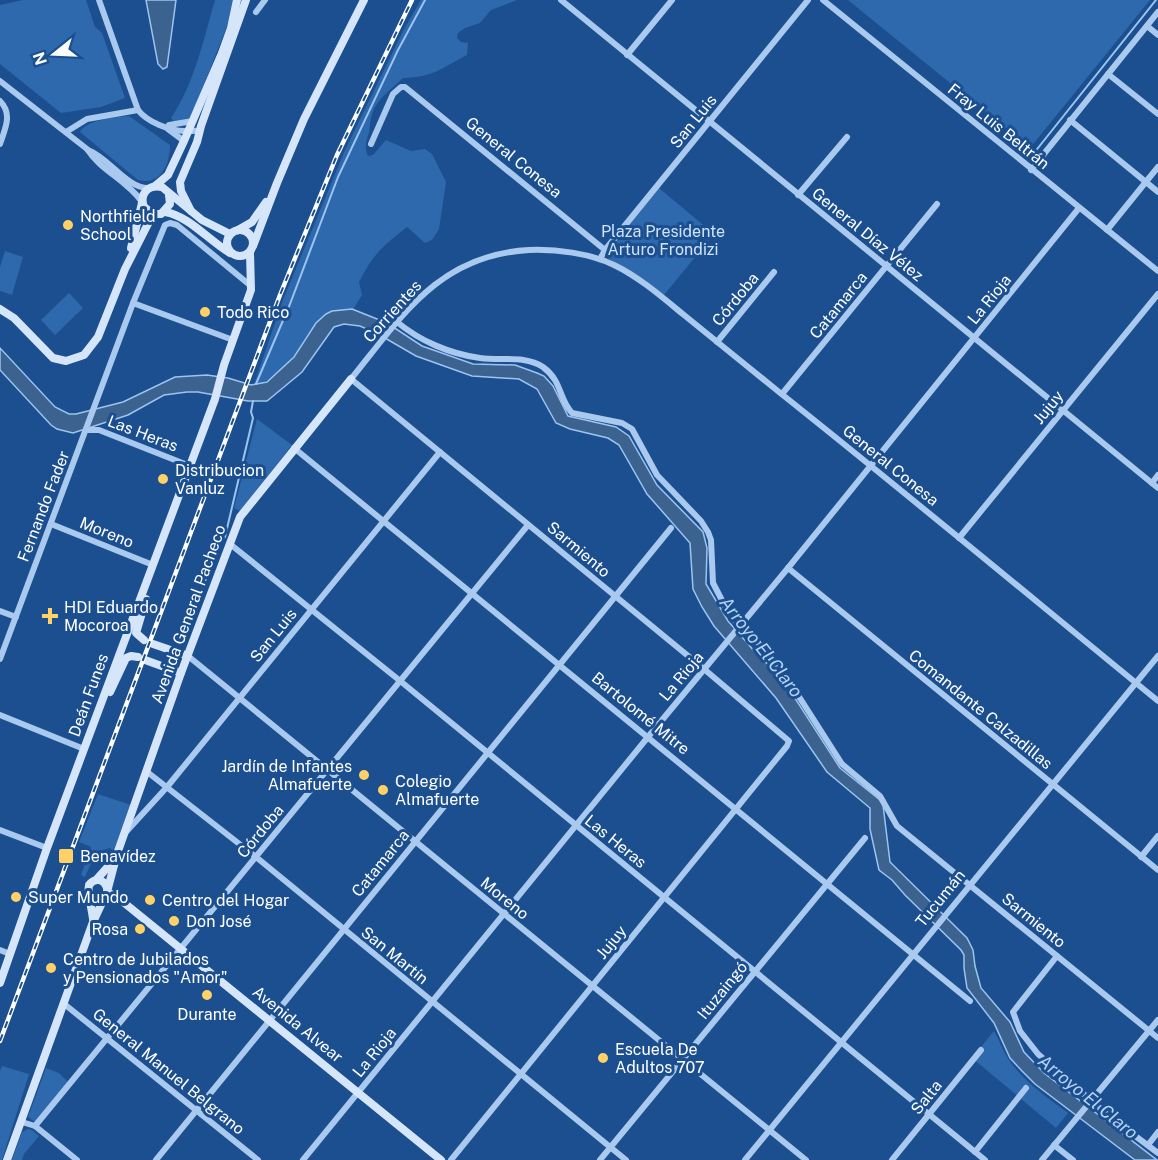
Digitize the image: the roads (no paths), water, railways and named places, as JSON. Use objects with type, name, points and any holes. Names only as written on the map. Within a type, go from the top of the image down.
[{"type":"street","points":[[99,0],[138,110],[146,118],[163,125],[200,131]]},
{"type":"street","points":[[125,269],[143,194],[168,175],[222,53],[231,28],[237,0]]},
{"type":"street","points":[[191,211],[181,191],[180,183],[246,0]]},
{"type":"street","points":[[256,12],[265,0]]},
{"type":"street","points":[[87,149],[93,159],[131,189],[146,210],[153,214],[165,212],[176,215],[216,244],[242,257],[252,250],[304,119],[364,0]]},
{"type":"street","name":"General Díaz Vélez","points":[[561,0],[1158,488]]},
{"type":"street","points":[[627,55],[672,0]]},
{"type":"street","name":"San Luis","points":[[600,260],[605,249],[808,0]]},
{"type":"street","name":"Fray Luis Beltrán","points":[[823,0],[1158,271]]},
{"type":"street","points":[[1031,170],[1158,12]]},
{"type":"street","points":[[1146,26],[1158,36]]},
{"type":"street","points":[[1108,74],[1158,114]]},
{"type":"street","points":[[0,81],[87,149],[98,153],[135,185],[162,187],[169,195],[208,224],[233,232],[244,230],[251,235],[252,250]]},
{"type":"street","name":"General Conesa","points":[[370,144],[393,94],[401,87],[405,87],[605,249]]},
{"type":"street","points":[[0,101],[6,107],[8,117],[0,144]]},
{"type":"street","points":[[66,132],[87,118],[138,110]]},
{"type":"street","points":[[1070,120],[1158,192]]},
{"type":"street","points":[[163,125],[179,125],[193,121]]},
{"type":"street","points":[[163,125],[184,141]]},
{"type":"street","points":[[798,195],[847,137]]},
{"type":"street","points":[[1107,230],[1158,167]]},
{"type":"street","points":[[251,285],[247,267],[227,246],[233,232],[248,225],[257,217],[277,183]]},
{"type":"street","points":[[165,212],[170,204],[169,195]]},
{"type":"street","name":"Catamarca","points":[[782,394],[937,204]]},
{"type":"street","name":"La Rioja","points":[[303,1160],[788,568],[1079,208]]},
{"type":"street","points":[[0,309],[15,318],[53,358],[59,361],[74,360],[84,355],[92,346],[125,269],[153,214]]},
{"type":"street","points":[[233,340],[133,303],[163,228],[168,224],[177,225],[251,285]]},
{"type":"street","name":"Deán Funes","points":[[0,983],[47,848],[215,399],[251,285],[252,250]]},
{"type":"street","name":"Corrientes","points":[[351,379],[418,299],[451,273],[484,258],[512,252],[541,250],[572,253],[600,260]]},
{"type":"street","name":"General Conesa","points":[[600,260],[621,269],[649,287],[1158,701]]},
{"type":"street","name":"Córdoba","points":[[717,342],[774,272]]},
{"type":"street","name":"Jujuy","points":[[959,538],[1158,294]]},
{"type":"street","name":"Fernando Fader","points":[[0,658],[133,303]]},
{"type":"street","points":[[396,323],[433,344],[473,357],[522,360],[538,364],[556,379],[572,413],[622,423],[633,429],[657,475],[702,521],[708,532],[711,540],[713,583],[727,610],[739,626]]},
{"type":"street","name":"Sarmiento","points":[[351,379],[789,741]]},
{"type":"street","name":"Avenida General Pacheco","points":[[7,1160],[93,922],[107,892],[117,854],[181,673],[244,510],[351,379]]},
{"type":"street","name":"Las Heras","points":[[86,430],[99,430],[190,466]]},
{"type":"street","name":"Bartolomé Mitre","points":[[294,448],[970,1001]]},
{"type":"street","name":"San Luis","points":[[125,832],[167,787],[440,452]]},
{"type":"street","points":[[1152,483],[1158,475]]},
{"type":"street","name":"Moreno","points":[[51,524],[153,565]]},
{"type":"street","name":"Córdoba","points":[[35,1126],[528,525]]},
{"type":"street","name":"Catamarca","points":[[156,1160],[671,528]]},
{"type":"street","name":"Las Heras","points":[[230,544],[985,1160]]},
{"type":"street","points":[[153,565],[154,573],[136,633],[149,642],[188,656]]},
{"type":"street","name":"Comandante Calzadillas","points":[[788,568],[1158,870]]},
{"type":"street","points":[[0,611],[16,617]]},
{"type":"street","name":"Sarmiento","points":[[739,626],[751,634],[789,681],[842,764],[885,802],[894,823],[1158,1038]]},
{"type":"street","points":[[103,698],[108,696],[126,658],[130,656],[181,673]]},
{"type":"street","name":"Moreno","points":[[188,656],[806,1160]]},
{"type":"street","name":"Tucumán","points":[[745,1160],[1158,656]]},
{"type":"street","points":[[0,716],[84,749]]},
{"type":"street","name":"Jujuy","points":[[451,1160],[788,746],[789,741]]},
{"type":"street","name":"San Martín","points":[[146,771],[256,857],[431,1003],[626,1160]]},
{"type":"street","points":[[0,830],[47,848]]},
{"type":"street","points":[[1141,856],[1158,836]]},
{"type":"street","name":"Ituzaingó","points":[[600,1160],[865,838]]},
{"type":"street","points":[[97,879],[103,881],[107,892],[97,899],[91,896],[88,885],[97,879],[117,854]]},
{"type":"street","name":"Avenida Alvear","points":[[107,892],[117,897],[182,948],[441,1160]]},
{"type":"street","name":"Avenida General Pacheco","points":[[91,896],[93,922]]},
{"type":"street","points":[[0,950],[10,954]]},
{"type":"street","points":[[1057,956],[1014,1012],[1020,1032],[1038,1054],[1090,1101],[1158,1154]]},
{"type":"street","name":"General Manuel Belgrano","points":[[63,1003],[258,1160]]},
{"type":"street","points":[[1042,1160],[1158,1020]]},
{"type":"street","name":"Salta","points":[[892,1160],[981,1050]]},
{"type":"street","points":[[975,1152],[1026,1088]]},
{"type":"street","points":[[22,1122],[35,1126],[76,1160]]},
{"type":"street","points":[[1148,1145],[1158,1132]]},
{"type":"street","points":[[1054,1145],[1073,1160]]},
{"type":"waterway","points":[[256,384],[290,304],[338,177],[398,50],[425,0]]},
{"type":"waterway","points":[[1030,158],[1156,0]]},
{"type":"waterway","points":[[184,636],[219,545],[225,537],[253,418],[251,412],[253,401]]},
{"type":"railway","points":[[0,1041],[280,295],[337,155],[412,0]]},
{"type":"place","name":"Northfield School","points":[[68,225]]},
{"type":"place","name":"Todo Rico","points":[[205,312]]},
{"type":"place","name":"Distribucion Vanluz","points":[[163,479]]},
{"type":"place","name":"HDI Eduardo Mocoroa","points":[[50,616]]},
{"type":"place","name":"Jardín de Infantes Almafuerte","points":[[364,775]]},
{"type":"place","name":"Colegio Almafuerte","points":[[383,790]]},
{"type":"place","name":"Benavídez","points":[[66,856]]},
{"type":"place","name":"Super Mundo","points":[[16,897]]},
{"type":"place","name":"Centro del Hogar","points":[[150,900]]},
{"type":"place","name":"Don José","points":[[174,921]]},
{"type":"place","name":"Rosa","points":[[140,929]]},
{"type":"place","name":"Centro de Jubilados y Pensionados \"Amor\"","points":[[51,968]]},
{"type":"place","name":"Durante","points":[[207,995]]},
{"type":"place","name":"Escuela De Adultos 707","points":[[603,1058]]},
{"type":"park label","name":"Plaza Presidente Arturo Frondizi","points":[[663,240]]},
{"type":"water label","name":"Arroyo El Claro","points":[[761,647]]},
{"type":"water label","name":"Arroyo El Claro","points":[[1088,1097]]}]
